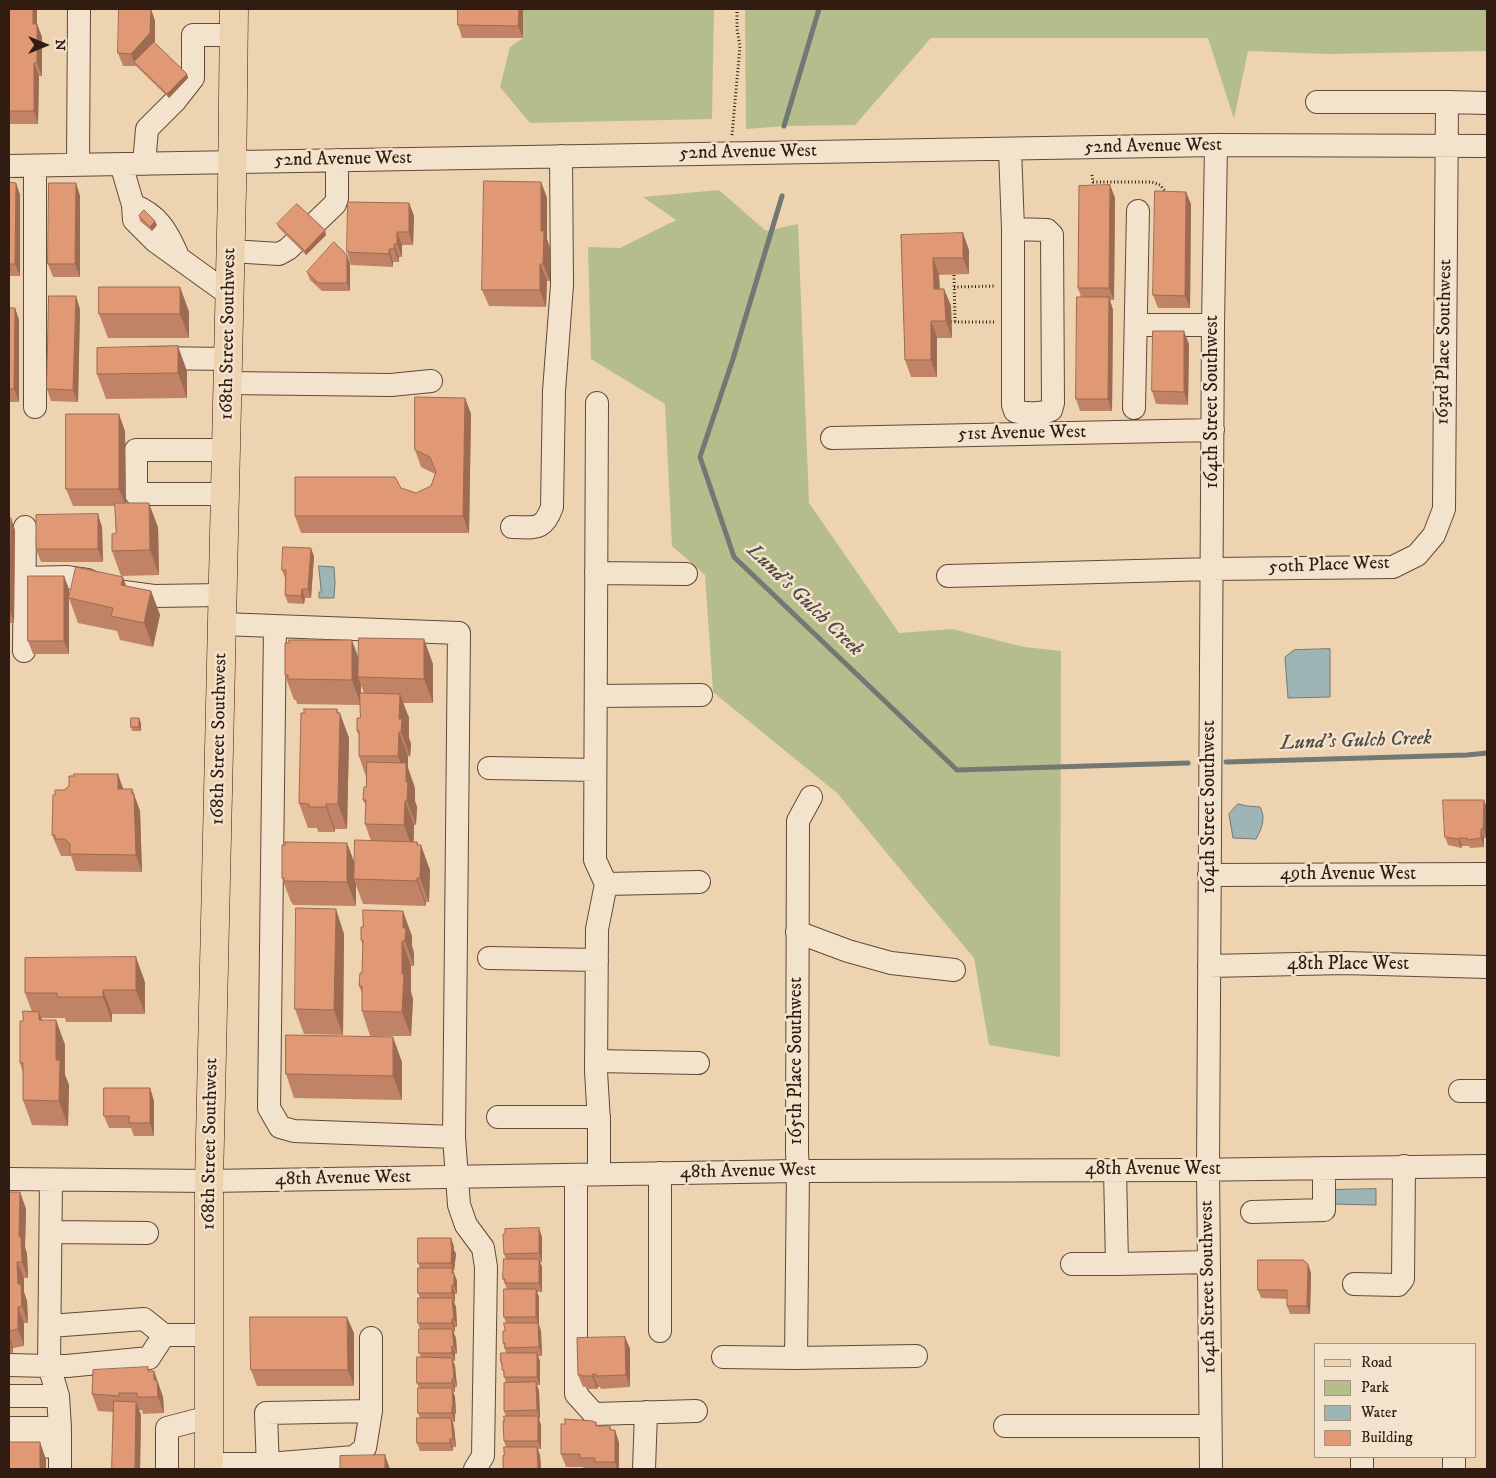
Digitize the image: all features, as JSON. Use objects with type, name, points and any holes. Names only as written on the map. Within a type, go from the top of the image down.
[{"type":"main road","name":"168th Street Southwest","points":[[209,1467],[210,1181],[233,162],[234,22]]},
{"type":"street","points":[[78,165],[79,9]]},
{"type":"street","points":[[144,164],[147,128],[175,101],[192,78],[193,35],[234,22]]},
{"type":"street","points":[[1317,102],[1487,103]]},
{"type":"street","name":"163rd Place Southwest","points":[[1434,535],[1444,509],[1447,102]]},
{"type":"street","name":"52nd Avenue West","points":[[9,166],[1216,146],[1487,146]]},
{"type":"street","name":"164th Street Southwest","points":[[1211,1469],[1208,1170],[1213,325],[1216,146]]},
{"type":"street","points":[[1010,149],[1013,229],[1013,405],[1014,411],[1020,413],[1046,412],[1051,410],[1052,403],[1052,235],[1047,230],[1013,229]]},
{"type":"street","points":[[512,527],[537,527],[545,523],[552,507],[554,391],[562,285],[561,156]]},
{"type":"street","points":[[231,252],[280,254],[288,249],[336,204],[337,160]]},
{"type":"street","points":[[121,164],[133,205],[134,220],[155,241],[230,296]]},
{"type":"street","points":[[35,166],[44,298],[35,407]]},
{"type":"street","points":[[1134,408],[1138,211]]},
{"type":"street","points":[[1136,325],[1213,325]]},
{"type":"street","points":[[133,357],[228,371],[391,385],[431,381]]},
{"type":"street","points":[[597,403],[595,860],[606,884],[597,929],[596,1061],[599,1117],[599,1174]]},
{"type":"street","name":"51st Avenue West","points":[[832,438],[1213,430]]},
{"type":"street","points":[[225,494],[136,494],[136,450],[226,450]]},
{"type":"street","points":[[24,651],[25,528]]},
{"type":"street","name":"50th Place West","points":[[948,576],[1212,569],[1393,567],[1417,555],[1434,535]]},
{"type":"street","points":[[596,573],[686,574]]},
{"type":"street","points":[[26,578],[66,577],[87,580],[109,590],[154,596],[223,595]]},
{"type":"street","points":[[222,624],[459,633],[454,1137],[459,1205],[466,1224],[483,1248],[486,1267],[483,1456],[475,1469]]},
{"type":"street","points":[[275,626],[269,1108],[280,1127],[294,1131],[454,1137]]},
{"type":"street","points":[[596,696],[701,695]]},
{"type":"street","points":[[489,768],[596,770]]},
{"type":"street","name":"165th Place Southwest","points":[[796,1358],[798,821],[811,797]]},
{"type":"street","name":"49th Avenue West","points":[[1210,875],[1487,874]]},
{"type":"street","points":[[606,884],[699,882]]},
{"type":"street","points":[[798,932],[848,952],[891,963],[954,970]]},
{"type":"street","points":[[489,958],[597,960]]},
{"type":"street","name":"48th Place West","points":[[1209,966],[1344,963],[1487,967]]},
{"type":"street","points":[[596,1061],[698,1063]]},
{"type":"street","points":[[1460,1092],[1487,1091]]},
{"type":"street","points":[[498,1116],[599,1117]]},
{"type":"street","points":[[1354,1284],[1398,1285],[1403,1279],[1404,1166]]},
{"type":"street","name":"48th Avenue West","points":[[9,1179],[210,1181],[798,1171],[1208,1170],[1487,1166]]},
{"type":"street","points":[[1252,1212],[1324,1210],[1324,1168]]},
{"type":"street","points":[[1115,1170],[1117,1264]]},
{"type":"street","points":[[660,1173],[660,1331]]},
{"type":"street","points":[[576,1175],[576,1394],[594,1414],[696,1411]]},
{"type":"street","points":[[52,1180],[49,1366],[58,1396],[60,1469]]},
{"type":"street","points":[[51,1232],[147,1233]]},
{"type":"street","points":[[1072,1264],[1209,1262]]},
{"type":"street","points":[[50,1326],[144,1319],[164,1335],[209,1335]]},
{"type":"street","points":[[9,1365],[67,1366],[149,1358],[164,1335]]},
{"type":"street","points":[[209,1467],[324,1464],[354,1457],[365,1448],[371,1411],[371,1338]]},
{"type":"street","points":[[723,1357],[916,1356]]},
{"type":"street","points":[[9,1396],[58,1396]]},
{"type":"street","points":[[268,1466],[266,1413],[371,1411]]},
{"type":"street","points":[[644,1469],[646,1412]]},
{"type":"street","points":[[167,1469],[167,1428],[209,1417]]},
{"type":"street","points":[[1005,1426],[1210,1426]]},
{"type":"street","points":[[9,1428],[60,1437]]},
{"type":"street","points":[[9,1448],[60,1437]]},
{"type":"path","points":[[730,154],[740,46],[736,29],[736,9]]},
{"type":"path","points":[[1092,175],[1093,182],[1152,182],[1160,185],[1165,192]]},
{"type":"path","points":[[1156,193],[1172,192]]},
{"type":"path","points":[[954,275],[953,322],[995,322]]},
{"type":"path","points":[[954,287],[995,287]]},
{"type":"green space","points":[[523,9],[714,9],[712,119],[530,123],[500,87],[510,47],[523,38]]},
{"type":"green space","points":[[745,9],[1487,9],[1487,51],[1328,54],[1248,51],[1234,119],[1208,38],[931,38],[855,125],[784,126],[746,129]]},
{"type":"green space","points":[[719,190],[766,231],[798,224],[809,503],[899,633],[952,629],[1024,647],[1061,651],[1060,1057],[989,1045],[974,958],[837,793],[713,692],[705,575],[672,546],[665,404],[591,359],[588,247],[620,248],[676,220],[643,197]]},
{"type":"water","points":[[319,566],[334,567],[334,598],[319,598],[319,592],[321,592]]},
{"type":"water","points":[[1330,649],[1330,697],[1288,698],[1285,657],[1294,650]]},
{"type":"water","points":[[1238,804],[1260,807],[1263,815],[1262,823],[1256,839],[1233,838],[1229,814]]},
{"type":"water","points":[[1376,1189],[1376,1205],[1332,1204],[1333,1190]]},
{"type":"building","points":[[9,9],[33,9],[33,24],[37,24],[37,63],[34,63],[34,111],[9,111]]},
{"type":"building","points":[[119,9],[151,9],[150,33],[131,54],[118,53]]},
{"type":"building","points":[[458,9],[519,9],[518,26],[458,25]]},
{"type":"building","points":[[154,42],[187,74],[167,94],[134,62]]},
{"type":"building","points":[[484,181],[541,182],[541,231],[544,231],[543,264],[540,264],[540,290],[482,290]]},
{"type":"building","points":[[9,182],[16,183],[15,264],[9,264]]},
{"type":"building","points":[[49,183],[76,183],[75,264],[48,264]]},
{"type":"building","points":[[1110,185],[1109,288],[1078,288],[1079,186]]},
{"type":"building","points":[[1155,191],[1186,192],[1185,296],[1153,295]]},
{"type":"building","points":[[348,202],[409,203],[409,232],[397,232],[397,244],[394,244],[394,249],[389,249],[389,254],[347,252]]},
{"type":"building","points":[[297,204],[325,230],[305,251],[277,224]]},
{"type":"building","points":[[144,210],[155,221],[150,227],[139,216]]},
{"type":"building","points":[[963,233],[963,258],[933,258],[934,289],[944,289],[946,321],[931,321],[931,360],[905,360],[901,235]]},
{"type":"building","points":[[334,242],[347,255],[347,283],[318,283],[307,272]]},
{"type":"building","points":[[99,287],[180,287],[180,314],[99,314]]},
{"type":"building","points":[[49,296],[76,296],[73,390],[47,389]]},
{"type":"building","points":[[1077,297],[1109,297],[1108,399],[1076,399]]},
{"type":"building","points":[[9,308],[15,308],[14,389],[9,389]]},
{"type":"building","points":[[1153,331],[1184,331],[1184,392],[1152,391]]},
{"type":"building","points":[[178,346],[178,373],[97,374],[97,348]]},
{"type":"building","points":[[415,397],[465,398],[463,516],[295,516],[295,477],[395,477],[401,488],[416,493],[431,486],[436,472],[430,457],[415,450]]},
{"type":"building","points":[[66,414],[119,414],[119,489],[66,489]]},
{"type":"building","points":[[115,503],[149,503],[150,550],[112,551],[112,534],[116,533]]},
{"type":"building","points":[[98,514],[98,549],[36,549],[36,515]]},
{"type":"building","points":[[9,518],[11,518],[10,610],[9,610]]},
{"type":"building","points":[[283,547],[311,548],[308,589],[302,589],[301,596],[285,595],[286,570],[282,570]]},
{"type":"building","points":[[76,567],[123,577],[121,585],[151,591],[144,623],[111,616],[113,608],[69,598]]},
{"type":"building","points":[[28,576],[64,576],[64,641],[28,641]]},
{"type":"building","points":[[359,638],[424,639],[424,679],[358,677]]},
{"type":"building","points":[[289,640],[352,640],[352,680],[288,679],[288,675],[285,675],[285,643],[289,643]]},
{"type":"building","points":[[360,693],[400,694],[399,719],[402,719],[401,732],[399,732],[398,756],[359,756],[357,718],[360,718]]},
{"type":"building","points":[[304,709],[337,709],[337,713],[340,713],[338,804],[326,804],[326,807],[309,807],[309,804],[299,803],[301,713],[304,713]]},
{"type":"building","points":[[131,718],[139,718],[139,727],[131,727]]},
{"type":"building","points":[[367,762],[406,763],[406,782],[408,783],[404,825],[365,824],[366,800],[363,800],[364,787],[366,787]]},
{"type":"building","points":[[74,774],[118,774],[118,789],[132,789],[132,794],[134,794],[136,855],[70,854],[70,844],[65,839],[55,839],[55,835],[52,835],[53,795],[55,795],[55,790],[64,790],[69,786],[69,776],[74,776]]},
{"type":"building","points":[[1443,800],[1484,800],[1481,838],[1467,840],[1467,838],[1445,837]]},
{"type":"building","points":[[355,840],[417,842],[417,845],[421,845],[420,878],[417,878],[417,881],[354,879]]},
{"type":"building","points":[[285,842],[347,843],[347,882],[284,881],[284,878],[282,878],[282,845],[285,845]]},
{"type":"building","points":[[296,908],[336,909],[334,1010],[295,1009]]},
{"type":"building","points":[[363,910],[403,911],[403,928],[406,928],[405,941],[402,941],[402,974],[404,974],[402,1012],[362,1011],[362,986],[359,986],[360,973],[362,973],[363,940],[361,940],[361,927],[363,927]]},
{"type":"building","points":[[136,957],[136,990],[103,990],[103,997],[57,997],[57,993],[25,993],[25,958]]},
{"type":"building","points":[[23,1011],[39,1012],[39,1020],[56,1020],[56,1060],[60,1060],[59,1101],[23,1100],[23,1063],[20,1063],[20,1021],[23,1021]]},
{"type":"building","points":[[286,1035],[393,1037],[393,1076],[286,1074]]},
{"type":"building","points":[[104,1088],[150,1088],[150,1123],[129,1123],[129,1116],[104,1116]]},
{"type":"building","points":[[9,1192],[20,1192],[19,1237],[21,1237],[22,1262],[17,1262],[22,1306],[18,1307],[18,1329],[9,1331]]},
{"type":"building","points":[[539,1228],[539,1253],[504,1254],[503,1234],[505,1234],[505,1229]]},
{"type":"building","points":[[418,1238],[451,1238],[451,1263],[418,1263]]},
{"type":"building","points":[[504,1259],[539,1259],[539,1283],[505,1283],[505,1279],[503,1279]]},
{"type":"building","points":[[1258,1260],[1303,1260],[1308,1264],[1307,1306],[1287,1306],[1287,1290],[1258,1290]]},
{"type":"building","points":[[418,1268],[452,1268],[454,1285],[452,1285],[452,1293],[418,1293]]},
{"type":"building","points":[[504,1289],[536,1289],[536,1317],[504,1317]]},
{"type":"building","points":[[418,1298],[452,1298],[454,1319],[452,1319],[452,1323],[418,1323]]},
{"type":"building","points":[[250,1317],[347,1317],[348,1370],[251,1370]]},
{"type":"building","points":[[504,1323],[538,1323],[539,1347],[505,1348],[505,1343],[503,1343]]},
{"type":"building","points":[[419,1329],[452,1329],[454,1346],[452,1346],[452,1353],[419,1353]]},
{"type":"building","points":[[625,1337],[626,1375],[578,1375],[577,1338]]},
{"type":"building","points":[[501,1353],[537,1353],[537,1377],[504,1377]]},
{"type":"building","points":[[417,1357],[452,1358],[454,1379],[452,1379],[452,1383],[417,1383]]},
{"type":"building","points":[[148,1367],[148,1371],[154,1371],[154,1380],[157,1380],[158,1397],[137,1397],[137,1393],[119,1393],[119,1396],[92,1394],[93,1370]]},
{"type":"building","points":[[536,1382],[537,1410],[504,1411],[504,1383]]},
{"type":"building","points":[[418,1388],[452,1388],[452,1413],[418,1413]]},
{"type":"building","points":[[114,1401],[136,1402],[135,1469],[112,1469]]},
{"type":"building","points":[[504,1416],[538,1416],[538,1441],[504,1441]]},
{"type":"building","points":[[417,1418],[451,1418],[453,1439],[450,1439],[450,1443],[417,1443]]},
{"type":"building","points":[[565,1419],[593,1421],[596,1422],[596,1426],[610,1426],[610,1430],[615,1430],[615,1462],[595,1462],[595,1458],[580,1458],[580,1454],[561,1454],[561,1424],[565,1424]]},
{"type":"building","points":[[9,1442],[40,1442],[40,1469],[9,1469]]},
{"type":"building","points":[[504,1447],[537,1447],[538,1469],[504,1469]]},
{"type":"building","points":[[385,1455],[385,1469],[340,1469],[340,1456]]},
{"type":"waterway","name":"Lund's Gulch Creek","points":[[784,126],[819,9]]},
{"type":"waterway","name":"Lund's Gulch Creek","points":[[782,196],[733,359],[700,457],[734,557],[957,770],[1188,763]]},
{"type":"waterway","name":"Lund's Gulch Creek","points":[[1226,762],[1487,753]]}]
